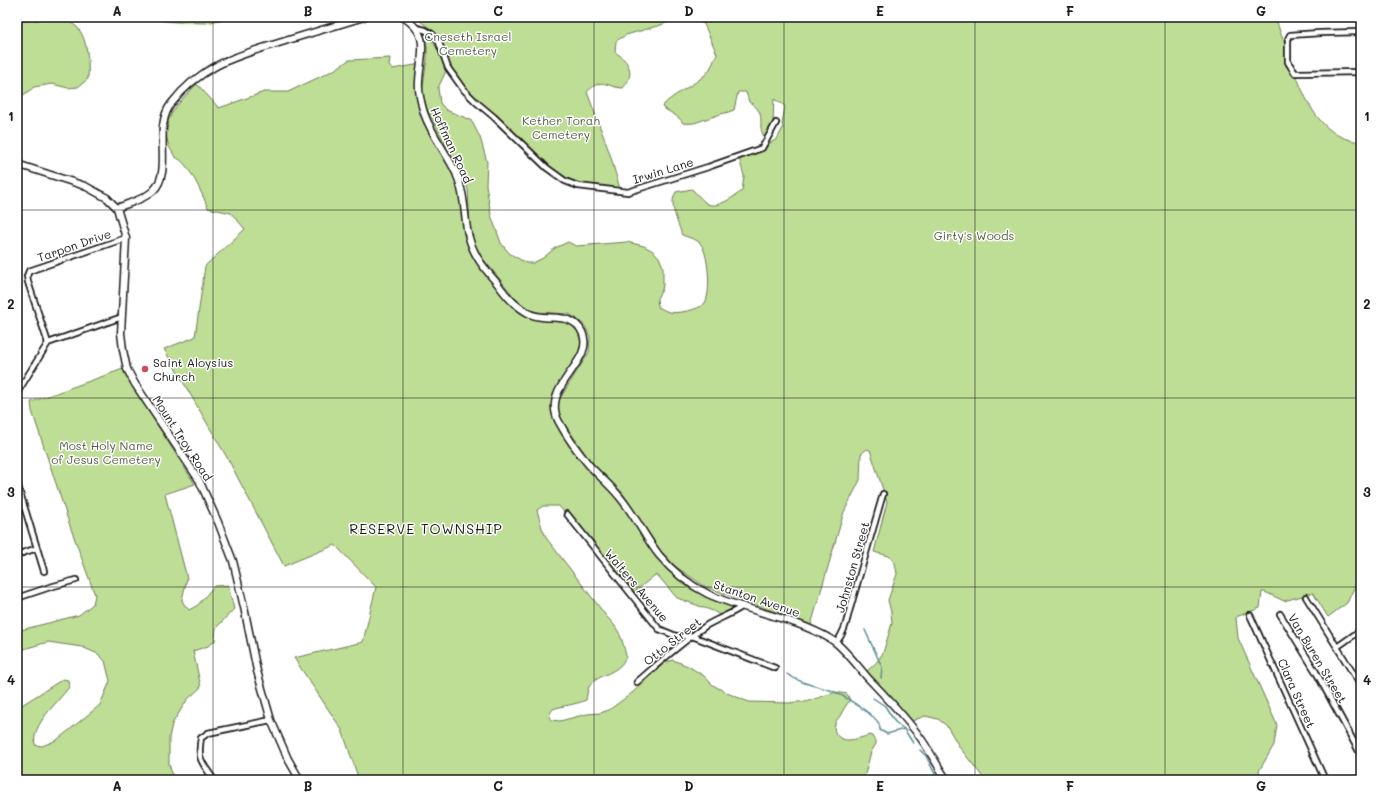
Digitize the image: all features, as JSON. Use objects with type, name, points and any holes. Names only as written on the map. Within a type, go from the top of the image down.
[{"type":"street","points":[[17,164],[85,186],[107,198],[117,208],[144,197],[154,190],[160,180],[164,115],[170,105],[186,87],[209,69],[239,56],[364,17]]},
{"type":"street","points":[[403,17],[417,28]]},
{"type":"street","name":"Irwin Lane","points":[[417,28],[425,30],[438,40],[448,68],[463,89],[476,102],[494,117],[547,168],[566,181],[578,186],[628,192],[762,148],[776,123]]},
{"type":"street","name":"Hoffman Road","points":[[417,28],[423,47],[419,82],[420,100],[425,116],[456,173],[463,193],[467,229],[473,252],[486,271],[512,301],[526,312],[538,317],[565,318],[573,321],[581,329],[583,334],[585,340],[582,354],[556,395],[554,409]]},
{"type":"street","points":[[1361,32],[1290,35],[1288,39],[1288,62],[1295,73],[1361,72]]},
{"type":"street","name":"Mount Troy Road","points":[[117,208],[126,238],[121,333],[127,369],[135,384],[199,480],[206,493],[233,561],[257,671],[271,720],[288,759],[300,780]]},
{"type":"street","name":"Tarpon Drive","points":[[48,343],[28,282],[27,276],[29,271],[126,238]]},
{"type":"street","points":[[17,393],[48,343],[122,317]]},
{"type":"street","name":"Stanton Avenue","points":[[554,409],[557,419],[579,452],[589,465],[619,496],[658,554],[667,564],[691,583],[707,593],[810,628],[836,643],[909,723],[922,740],[947,780]]},
{"type":"street","points":[[17,483],[44,570]]},
{"type":"street","name":"Johnston Street","points":[[836,643],[843,634],[846,625],[883,494]]},
{"type":"street","name":"Walters Avenue","points":[[567,514],[659,629],[676,636],[692,636],[774,668]]},
{"type":"street","points":[[17,555],[37,548]]},
{"type":"street","points":[[17,598],[76,580]]},
{"type":"street","points":[[1306,597],[1361,686]]},
{"type":"street","name":"Otto Street","points":[[637,682],[683,642],[709,624],[743,606]]},
{"type":"street","name":"Van Buren Street","points":[[1280,614],[1316,672],[1361,755]]},
{"type":"street","name":"Clara Street","points":[[1250,615],[1325,780]]},
{"type":"street","points":[[1337,647],[1361,630]]},
{"type":"street","points":[[214,780],[200,757],[199,752],[201,738],[208,733],[271,720]]},
{"type":"green space","points":[[44,17],[65,17],[81,32],[86,45],[88,79],[78,87],[68,88],[52,84],[34,87],[17,100],[17,22],[39,20]]},
{"type":"green space","points":[[130,17],[233,17],[206,23],[175,22]]},
{"type":"green space","points":[[413,17],[1276,17],[1299,83],[1313,110],[1322,122],[1333,132],[1346,139],[1361,142],[1361,573],[1347,603],[1328,617],[1313,593],[1284,601],[1262,592],[1260,608],[1236,617],[1238,638],[1277,725],[1274,745],[1259,771],[1262,780],[985,780],[960,748],[947,726],[938,719],[925,716],[912,721],[867,671],[876,663],[883,653],[892,623],[888,600],[897,574],[895,563],[889,556],[874,552],[887,502],[870,450],[867,449],[861,454],[860,480],[844,512],[811,625],[706,587],[676,567],[660,550],[622,492],[591,462],[561,419],[558,409],[559,400],[589,352],[590,337],[585,326],[569,314],[536,312],[519,303],[476,250],[470,230],[468,189],[427,109],[422,92],[427,59],[425,38],[428,37],[434,44],[446,71],[438,88],[440,103],[446,110],[471,120],[480,137],[487,162],[486,185],[491,215],[501,243],[509,253],[526,263],[533,263],[543,258],[555,248],[568,242],[576,246],[627,242],[644,246],[653,251],[659,257],[663,267],[663,285],[657,298],[658,307],[669,312],[687,311],[704,304],[709,283],[707,263],[702,247],[699,242],[682,235],[676,219],[673,202],[676,192],[692,189],[706,203],[715,205],[724,202],[742,191],[744,176],[739,158],[764,149],[777,139],[783,128],[782,124],[785,106],[774,99],[773,123],[766,139],[761,129],[759,111],[749,102],[746,92],[738,92],[734,110],[695,123],[683,123],[676,116],[662,107],[670,99],[708,72],[717,54],[704,24],[692,18],[675,19],[661,25],[626,35],[616,41],[615,52],[624,59],[629,68],[630,73],[627,83],[623,88],[601,83],[592,87],[587,92],[610,154],[620,189],[586,185],[573,181],[559,174],[538,157],[480,102],[464,86],[451,69],[440,41],[434,33]]},
{"type":"green space","points":[[390,58],[389,66],[392,69],[421,64],[419,82],[425,117],[456,173],[467,229],[486,271],[526,312],[565,318],[581,329],[584,347],[556,395],[554,409],[579,453],[619,496],[658,554],[691,583],[743,606],[723,617],[713,611],[677,598],[659,577],[655,575],[631,595],[559,506],[543,506],[537,510],[547,539],[618,630],[626,656],[619,667],[593,682],[588,688],[586,700],[553,709],[550,714],[551,720],[560,721],[609,710],[632,693],[664,663],[673,660],[688,666],[704,676],[713,685],[727,693],[749,702],[805,702],[836,692],[847,694],[850,700],[836,722],[834,727],[835,733],[845,740],[853,740],[870,735],[873,736],[876,741],[862,780],[359,780],[342,730],[294,658],[363,642],[376,587],[335,545],[284,566],[229,461],[164,349],[195,337],[205,266],[245,229],[231,213],[208,208],[199,187],[190,172],[180,160],[175,157],[171,150],[166,134],[167,125],[174,110],[197,84],[219,108],[264,92],[288,92],[334,70],[349,60]]},
{"type":"green space","name":"Most Holy Name of Jesus Cemetery","points":[[123,369],[195,484],[165,494],[187,578],[182,600],[189,610],[198,605],[214,586],[228,585],[234,609],[216,628],[215,641],[208,646],[193,651],[201,687],[187,700],[172,724],[169,738],[169,764],[174,780],[17,780],[17,708],[63,679],[68,680],[69,687],[46,714],[37,729],[35,745],[42,746],[57,740],[100,705],[110,681],[105,661],[98,654],[82,647],[48,642],[17,651],[17,631],[79,615],[93,604],[95,595],[70,526],[32,411],[31,402]]},
{"type":"waterway","points":[[865,630],[882,667],[881,678]]},
{"type":"waterway","points":[[787,674],[803,682],[835,692],[848,699],[873,717],[880,726],[880,730],[887,734],[904,729]]},
{"type":"waterway","points":[[873,698],[885,706],[895,722],[904,729],[913,743]]},
{"type":"waterway","points":[[920,750],[926,756],[938,780]]},
{"type":"place","name":"Saint Aloysius Church","points":[[145,369]]},
{"type":"district","name":"RESERVE TOWNSHIP","points":[[426,528]]},
{"type":"park label","name":"Cneseth Israel Cemetery","points":[[468,43]]},
{"type":"park label","name":"Kether Torah Cemetery","points":[[561,127]]},
{"type":"park label","name":"Girty's Woods","points":[[974,235]]}]
